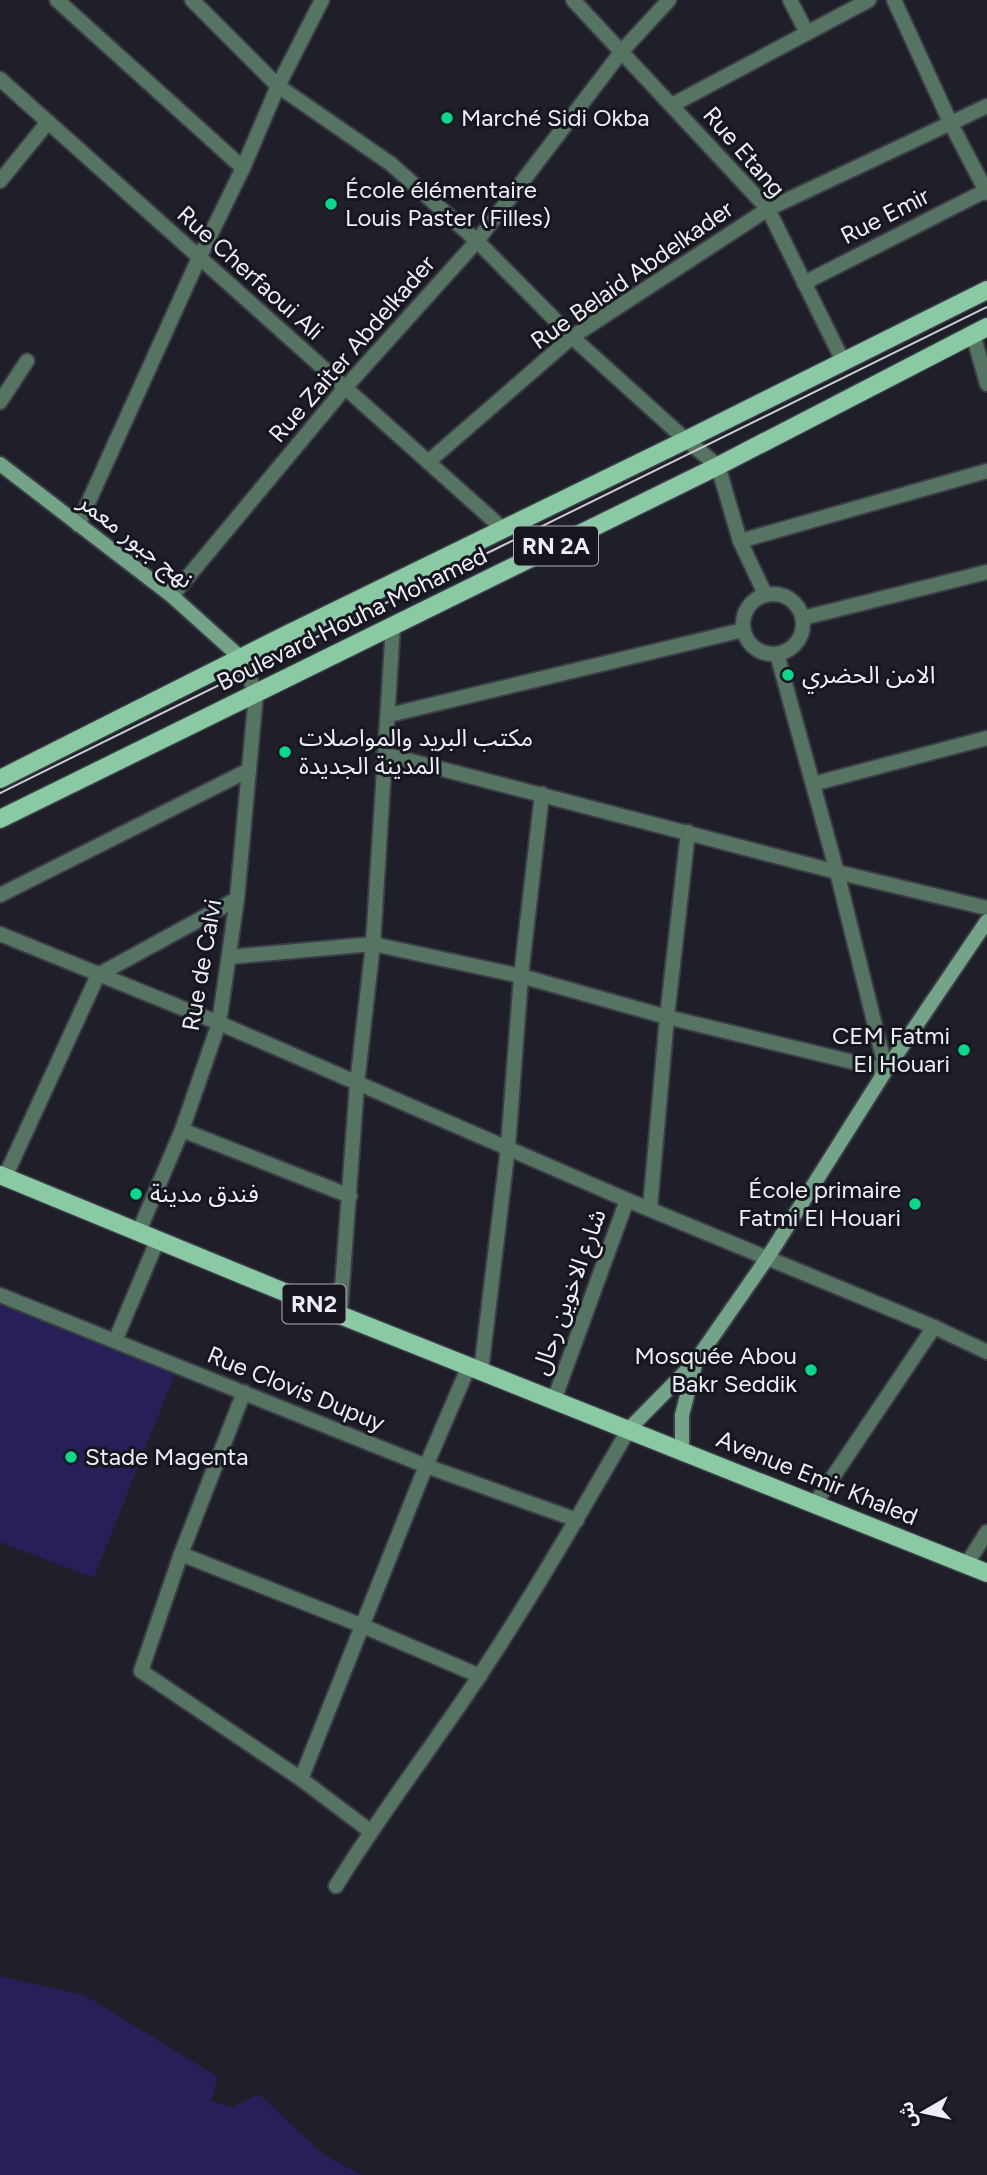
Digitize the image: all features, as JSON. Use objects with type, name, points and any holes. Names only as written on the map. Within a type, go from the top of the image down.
[{"type":"main road","name":"Boulevard Houha Mohamed","points":[[0,779],[987,290]]},
{"type":"main road","name":"Boulevard Houha Mohamed","points":[[0,818],[718,466],[980,331]]},
{"type":"main road","name":"نهج جبور معمر","points":[[0,464],[172,596],[241,658]]},
{"type":"main road","points":[[629,1429],[695,1362],[768,1257],[886,1070],[987,921]]},
{"type":"main road","name":"RN2","points":[[2,1176],[340,1315],[629,1429]]},
{"type":"main road","points":[[682,1450],[682,1415],[695,1362]]},
{"type":"main road","name":"Avenue Emir Khaled","points":[[629,1429],[987,1573]]},
{"type":"street","points":[[57,0],[243,168]]},
{"type":"street","points":[[192,0],[278,86],[391,164],[477,241],[572,337],[718,466],[740,541],[765,594]]},
{"type":"street","points":[[78,525],[199,258],[243,168],[278,86],[322,0]]},
{"type":"street","name":"Rue Etang","points":[[573,0],[768,209],[843,361]]},
{"type":"street","name":"Rue Zaiter Abdelkader","points":[[172,596],[344,389],[477,241],[622,51],[669,0]]},
{"type":"street","points":[[790,0],[807,33]]},
{"type":"street","points":[[672,105],[869,0]]},
{"type":"street","points":[[894,0],[951,124],[987,191]]},
{"type":"street","name":"Rue Cherfaoui Ali","points":[[0,79],[502,528]]},
{"type":"street","name":"Rue Belaid Abdelkader","points":[[428,462],[572,337],[768,209],[987,106]]},
{"type":"street","points":[[0,181],[48,122]]},
{"type":"street","name":"Rue Emir","points":[[804,283],[987,191]]},
{"type":"street","points":[[980,331],[987,384]]},
{"type":"street","points":[[0,402],[27,361]]},
{"type":"street","points":[[740,541],[987,471]]},
{"type":"street","points":[[803,618],[987,572]]},
{"type":"street","points":[[765,594],[784,595],[793,600],[800,608],[803,618],[800,639],[787,651],[777,654],[760,651],[748,642],[743,630],[746,610],[752,601],[765,594]]},
{"type":"street","points":[[340,1315],[357,1084],[373,944],[393,626]]},
{"type":"street","points":[[389,715],[743,630]]},
{"type":"street","points":[[229,957],[373,944],[521,976],[667,1017],[886,1070],[777,654]]},
{"type":"street","points":[[241,658],[256,694]]},
{"type":"street","name":"Rue de Calvi","points":[[139,1231],[182,1130],[219,1023],[237,899],[256,694]]},
{"type":"street","points":[[813,784],[987,738]]},
{"type":"street","points":[[384,754],[836,872],[987,908]]},
{"type":"street","points":[[0,895],[249,770]]},
{"type":"street","points":[[301,1779],[426,1466],[475,1368],[508,1147],[521,976],[542,794]]},
{"type":"street","points":[[650,1208],[667,1017],[688,832]]},
{"type":"street","points":[[2,1176],[98,975],[237,899]]},
{"type":"street","points":[[0,934],[219,1023],[627,1200],[934,1327],[987,1352]]},
{"type":"street","points":[[182,1130],[350,1196]]},
{"type":"street","name":"شارع الاخوين رحال","points":[[554,1400],[627,1200]]},
{"type":"street","points":[[115,1341],[158,1239]]},
{"type":"street","name":"Rue Clovis Dupuy","points":[[0,1295],[426,1466],[577,1520]]},
{"type":"street","points":[[814,1504],[934,1327]]},
{"type":"street","points":[[244,1392],[181,1554],[141,1671],[301,1779],[370,1831]]},
{"type":"street","points":[[336,1886],[370,1831],[480,1676],[577,1520],[629,1429]]},
{"type":"street","points":[[966,1565],[987,1532]]},
{"type":"street","points":[[181,1554],[480,1676]]},
{"type":"shaded area","name":"Stade Magenta","points":[[0,1300],[176,1371],[94,1578],[0,1542]]},
{"type":"shaded area","points":[[0,1976],[84,1995],[218,2077],[211,2101],[232,2107],[259,2094],[323,2154],[361,2175],[0,2175]]},
{"type":"tram line","points":[[0,793],[987,307]]},
{"type":"place","name":"Marché Sidi Okba","points":[[447,118]]},
{"type":"place","name":"École élémentaire Louis Paster (Filles)","points":[[331,204]]},
{"type":"place","name":"الامن الحضري","points":[[788,675]]},
{"type":"place","name":"مكتب البريد والمواصلات المدينة الجديدة","points":[[285,752]]},
{"type":"place","name":"CEM Fatmi El Houari","points":[[964,1050]]},
{"type":"place","name":"فندق مدينة","points":[[136,1194]]},
{"type":"place","name":"École primaire Fatmi El Houari","points":[[915,1204]]},
{"type":"place","name":"Mosquée Abou Bakr Seddik","points":[[811,1370]]},
{"type":"place","name":"Stade Magenta","points":[[71,1457]]}]
